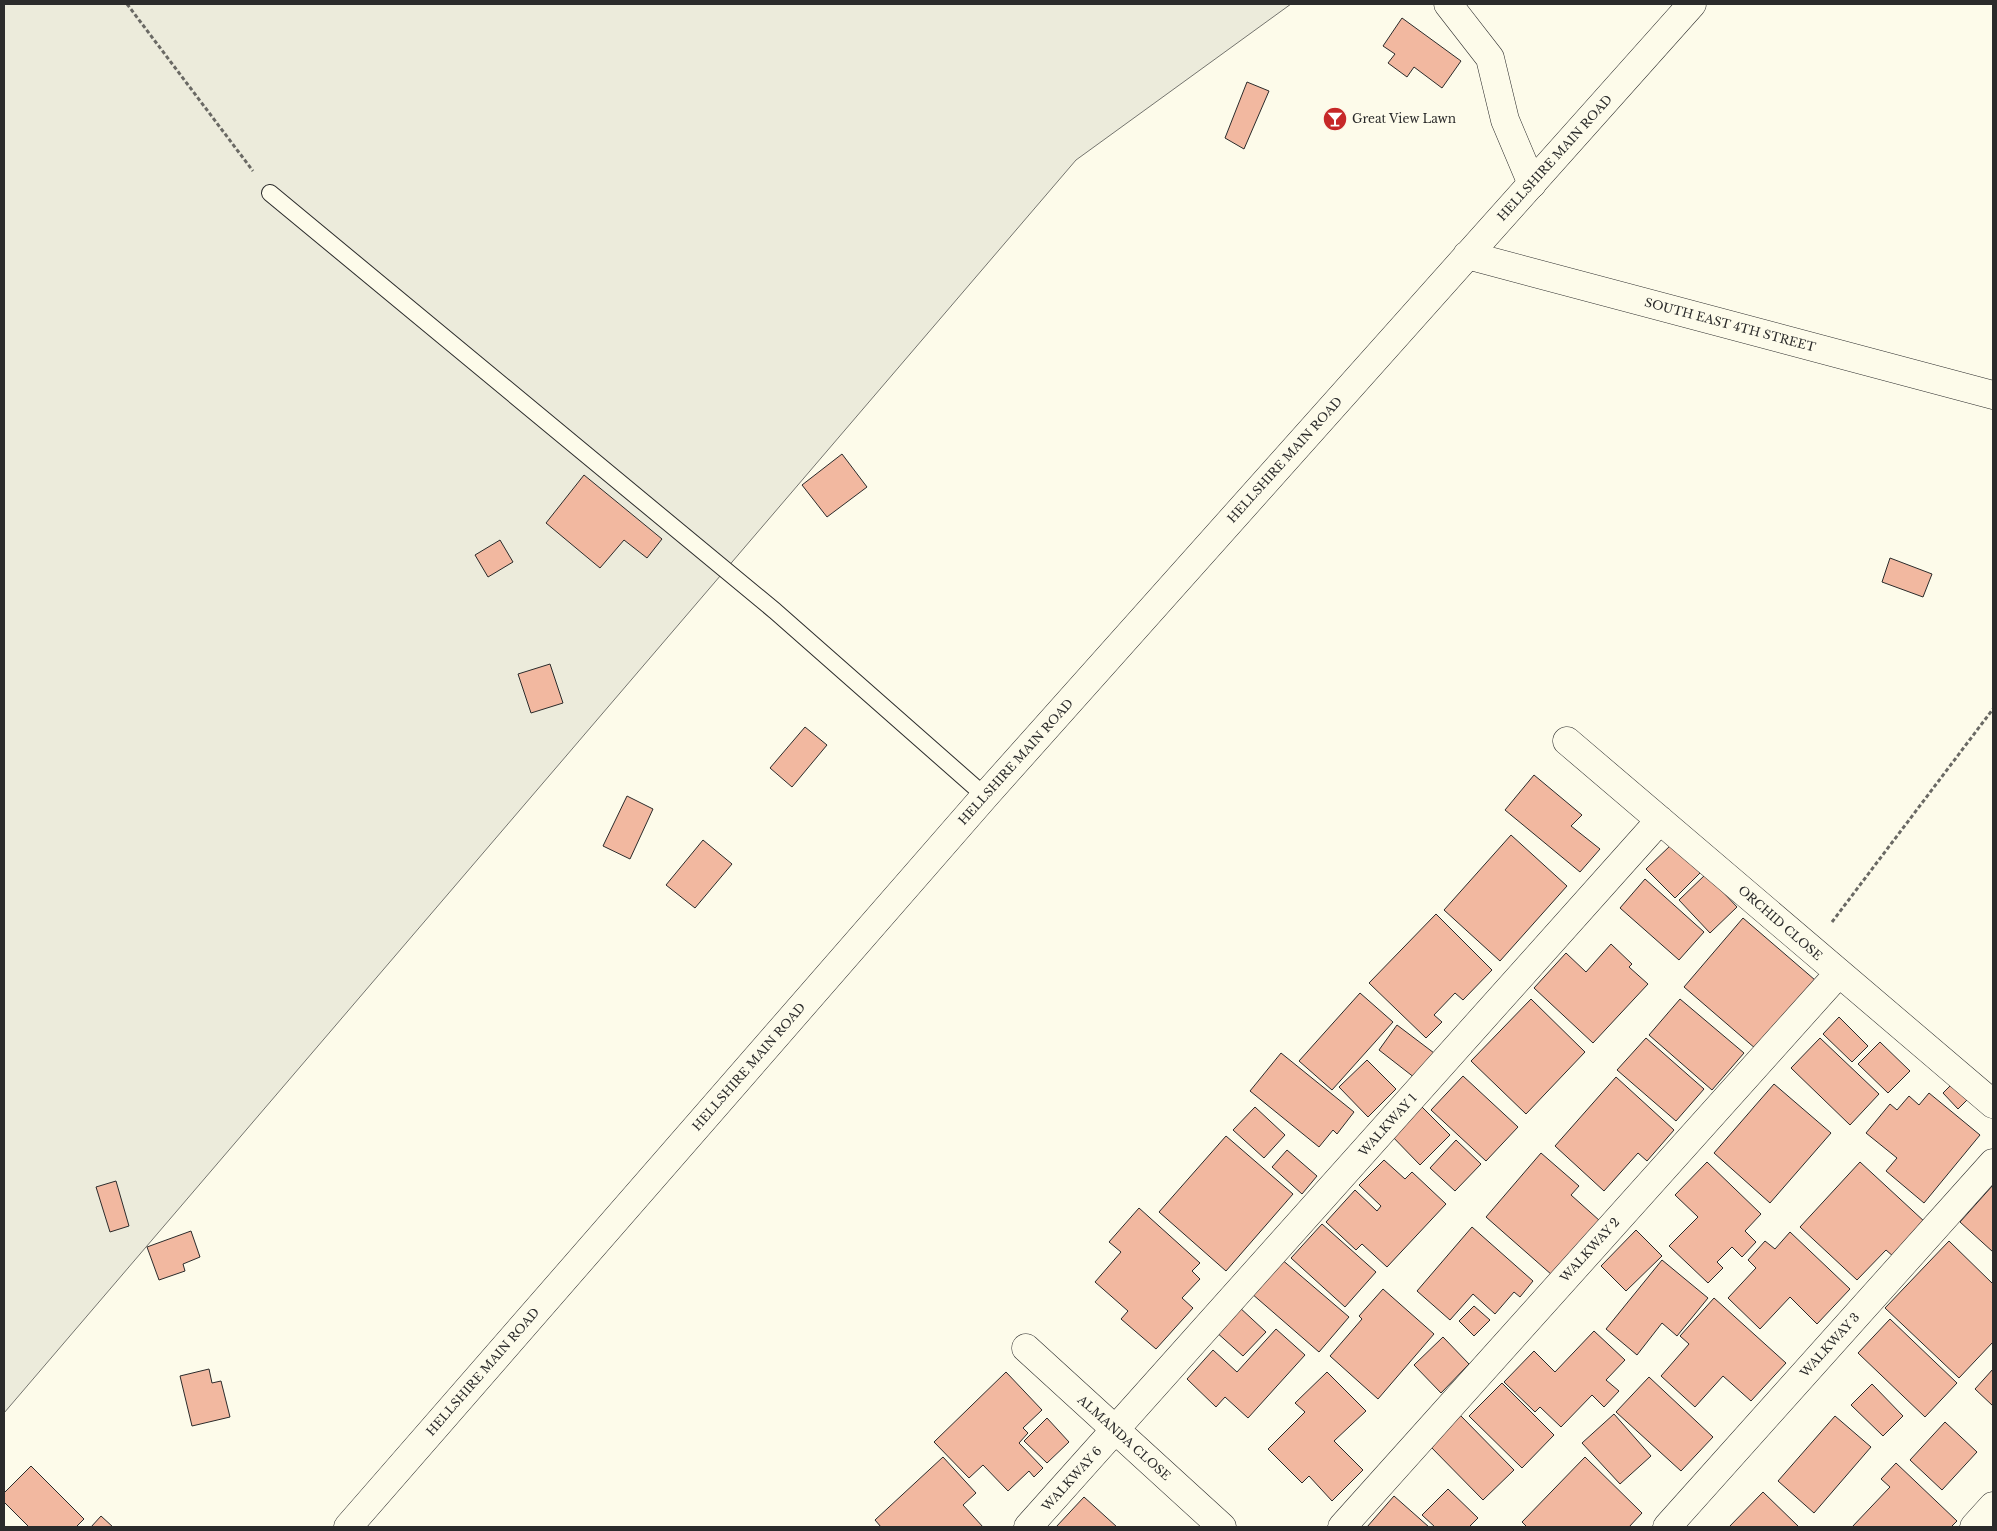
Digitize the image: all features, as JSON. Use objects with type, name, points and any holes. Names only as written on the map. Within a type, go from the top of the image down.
[{"type":"street","points":[[1448,4],[1490,58],[1505,120],[1532,184]]},
{"type":"street","name":"HELLSHIRE MAIN ROAD","points":[[348,1527],[985,796],[1692,4]]},
{"type":"street","name":"SOUTH EAST 4TH STREET","points":[[1467,255],[1993,395]]},
{"type":"street","name":"ORCHID CLOSE","points":[[1567,740],[1993,1104]]},
{"type":"street","name":"WALKWAY 1","points":[[1116,1431],[1660,820]]},
{"type":"street","name":"WALKWAY 2","points":[[1342,1527],[1839,973]]},
{"type":"street","name":"WALKWAY 3","points":[[1667,1527],[1993,1163]]},
{"type":"street","name":"ALMANDA CLOSE","points":[[1026,1348],[1222,1527]]},
{"type":"street","name":"WALKWAY 6","points":[[1028,1527],[1116,1431]]},
{"type":"street","points":[[1974,1527],[1993,1506]]},
{"type":"lane","points":[[270,193],[775,611],[985,796]]},
{"type":"path","points":[[127,4],[270,193]]},
{"type":"path","points":[[1811,950],[1993,709]]},
{"type":"shaded area","points":[[4,4],[1291,4],[1076,160],[4,1413]]},
{"type":"building","points":[[1402,18],[1461,61],[1442,88],[1414,67],[1407,77],[1388,63],[1395,54],[1383,46]]},
{"type":"building","points":[[1247,82],[1269,91],[1244,149],[1225,138]]},
{"type":"building","points":[[842,454],[867,487],[827,517],[802,485]]},
{"type":"building","points":[[584,475],[662,539],[647,558],[624,540],[600,568],[546,523]]},
{"type":"building","points":[[500,540],[513,562],[488,577],[475,555]]},
{"type":"building","points":[[1890,558],[1932,574],[1923,597],[1882,582]]},
{"type":"building","points":[[550,664],[563,703],[531,713],[518,674]]},
{"type":"building","points":[[805,727],[827,745],[792,787],[770,768]]},
{"type":"building","points":[[1534,775],[1582,815],[1571,826],[1600,849],[1580,872],[1505,810]]},
{"type":"building","points":[[627,796],[653,809],[630,859],[603,846]]},
{"type":"building","points":[[1511,835],[1567,886],[1500,961],[1444,910]]},
{"type":"building","points":[[703,840],[732,864],[695,908],[666,885]]},
{"type":"building","points":[[1672,844],[1700,873],[1675,898],[1646,869]]},
{"type":"building","points":[[1706,874],[1737,907],[1710,933],[1679,900]]},
{"type":"building","points":[[1645,879],[1704,932],[1679,960],[1620,908]]},
{"type":"building","points":[[1436,914],[1492,970],[1463,1000],[1455,993],[1434,1015],[1442,1022],[1426,1038],[1369,983]]},
{"type":"building","points":[[1743,918],[1815,980],[1756,1049],[1684,987]]},
{"type":"building","points":[[1611,944],[1632,964],[1629,967],[1648,984],[1593,1043],[1534,988],[1566,953],[1586,972]]},
{"type":"building","points":[[1360,993],[1393,1022],[1332,1090],[1299,1061]]},
{"type":"building","points":[[1531,999],[1585,1052],[1526,1114],[1471,1061]]},
{"type":"building","points":[[1680,999],[1744,1053],[1712,1090],[1649,1035]]},
{"type":"building","points":[[1839,1017],[1868,1046],[1852,1062],[1823,1034]]},
{"type":"building","points":[[1397,1025],[1434,1053],[1415,1078],[1379,1050]]},
{"type":"building","points":[[1646,1038],[1704,1089],[1676,1121],[1617,1070]]},
{"type":"building","points":[[1820,1038],[1879,1094],[1850,1125],[1791,1068]]},
{"type":"building","points":[[1880,1042],[1910,1071],[1888,1093],[1858,1064]]},
{"type":"building","points":[[1281,1053],[1354,1112],[1337,1134],[1333,1130],[1319,1147],[1250,1091]]},
{"type":"building","points":[[1367,1060],[1396,1089],[1368,1117],[1339,1087]]},
{"type":"building","points":[[1463,1076],[1518,1127],[1486,1161],[1431,1110]]},
{"type":"building","points":[[1616,1077],[1674,1130],[1647,1161],[1638,1153],[1604,1191],[1555,1146]]},
{"type":"building","points":[[1958,1078],[1973,1094],[1958,1109],[1943,1093]]},
{"type":"building","points":[[1774,1084],[1831,1133],[1770,1203],[1714,1153]]},
{"type":"building","points":[[1929,1093],[1980,1135],[1924,1203],[1886,1171],[1897,1158],[1866,1133],[1890,1104],[1897,1110],[1909,1096],[1919,1105]]},
{"type":"building","points":[[1418,1103],[1450,1135],[1420,1165],[1388,1132]]},
{"type":"building","points":[[1255,1107],[1285,1135],[1264,1158],[1233,1130]]},
{"type":"building","points":[[1226,1136],[1293,1194],[1226,1271],[1159,1212]]},
{"type":"building","points":[[1456,1140],[1481,1164],[1455,1191],[1430,1168]]},
{"type":"building","points":[[1287,1150],[1317,1176],[1302,1194],[1272,1167]]},
{"type":"building","points":[[1541,1153],[1579,1186],[1571,1195],[1600,1221],[1552,1275],[1486,1217]]},
{"type":"building","points":[[1384,1160],[1405,1179],[1412,1172],[1446,1204],[1387,1267],[1362,1244],[1356,1250],[1326,1222],[1355,1190],[1377,1211],[1381,1206],[1359,1185]]},
{"type":"building","points":[[1707,1162],[1761,1214],[1745,1231],[1756,1242],[1742,1257],[1732,1247],[1717,1262],[1723,1268],[1708,1283],[1669,1246],[1698,1217],[1675,1195]]},
{"type":"building","points":[[1860,1162],[1926,1223],[1894,1257],[1886,1250],[1857,1280],[1800,1227]]},
{"type":"building","points":[[116,1181],[129,1226],[110,1232],[96,1187]]},
{"type":"building","points":[[1993,1185],[1993,1252],[1960,1222]]},
{"type":"building","points":[[1139,1208],[1200,1263],[1192,1271],[1200,1279],[1182,1298],[1193,1308],[1156,1349],[1121,1319],[1128,1311],[1095,1282],[1121,1252],[1109,1242]]},
{"type":"building","points":[[1322,1224],[1376,1272],[1345,1307],[1291,1258]]},
{"type":"building","points":[[1472,1227],[1533,1281],[1520,1297],[1514,1292],[1495,1314],[1473,1294],[1450,1320],[1417,1291]]},
{"type":"building","points":[[1636,1230],[1662,1256],[1626,1291],[1601,1266]]},
{"type":"building","points":[[191,1231],[200,1257],[183,1264],[185,1271],[159,1280],[147,1247]]},
{"type":"building","points":[[1790,1232],[1850,1289],[1817,1324],[1790,1297],[1760,1329],[1728,1298],[1756,1268],[1748,1260],[1765,1241],[1775,1249]]},
{"type":"building","points":[[1949,1241],[1993,1284],[1993,1342],[1959,1378],[1885,1308]]},
{"type":"building","points":[[1280,1258],[1349,1317],[1319,1352],[1251,1293]]},
{"type":"building","points":[[1662,1260],[1708,1298],[1677,1336],[1662,1323],[1637,1355],[1606,1329]]},
{"type":"building","points":[[1383,1289],[1434,1334],[1378,1399],[1330,1356],[1362,1319],[1359,1316]]},
{"type":"building","points":[[1714,1298],[1786,1363],[1751,1401],[1723,1376],[1695,1407],[1661,1376],[1689,1344],[1680,1336]]},
{"type":"building","points":[[1238,1306],[1266,1332],[1243,1356],[1215,1331]]},
{"type":"building","points":[[1474,1306],[1490,1320],[1474,1336],[1459,1321]]},
{"type":"building","points":[[1890,1319],[1957,1383],[1925,1417],[1858,1353]]},
{"type":"building","points":[[1276,1329],[1305,1355],[1248,1418],[1225,1397],[1216,1407],[1187,1379],[1213,1350],[1237,1372]]},
{"type":"building","points":[[1594,1331],[1625,1360],[1606,1380],[1619,1391],[1604,1407],[1592,1395],[1561,1427],[1540,1407],[1535,1412],[1504,1382],[1534,1351],[1555,1372]]},
{"type":"building","points":[[1443,1337],[1469,1364],[1441,1393],[1414,1365]]},
{"type":"building","points":[[209,1369],[212,1383],[221,1381],[230,1417],[192,1426],[180,1376]]},
{"type":"building","points":[[1993,1369],[1993,1406],[1975,1389]]},
{"type":"building","points":[[1006,1372],[1042,1410],[1023,1428],[1028,1433],[1019,1443],[1043,1468],[1034,1477],[1029,1471],[1008,1491],[983,1465],[969,1478],[934,1442]]},
{"type":"building","points":[[1327,1372],[1366,1411],[1334,1441],[1363,1470],[1332,1501],[1309,1476],[1302,1483],[1268,1449],[1305,1412],[1295,1403]]},
{"type":"building","points":[[1649,1377],[1713,1437],[1681,1471],[1616,1412]]},
{"type":"building","points":[[1502,1383],[1554,1435],[1522,1468],[1469,1416]]},
{"type":"building","points":[[1872,1384],[1903,1416],[1883,1436],[1851,1405]]},
{"type":"building","points":[[1614,1414],[1651,1456],[1620,1484],[1582,1443]]},
{"type":"building","points":[[1460,1415],[1514,1470],[1483,1500],[1429,1445]]},
{"type":"building","points":[[1835,1416],[1871,1447],[1814,1513],[1778,1481]]},
{"type":"building","points":[[1047,1418],[1069,1442],[1047,1463],[1024,1441]]},
{"type":"building","points":[[1945,1422],[1977,1452],[1942,1490],[1910,1460]]},
{"type":"building","points":[[943,1457],[976,1493],[963,1505],[983,1527],[881,1527],[875,1520]]},
{"type":"building","points":[[1585,1457],[1642,1513],[1629,1527],[1527,1527],[1522,1522]]},
{"type":"building","points":[[1896,1463],[1957,1521],[1951,1527],[1852,1527],[1890,1487],[1881,1479]]},
{"type":"building","points":[[31,1466],[84,1519],[76,1527],[29,1527],[4,1502],[4,1493]]},
{"type":"building","points":[[1448,1489],[1478,1518],[1469,1527],[1435,1527],[1422,1515]]},
{"type":"building","points":[[1763,1492],[1798,1526],[1729,1527]]},
{"type":"building","points":[[1394,1496],[1429,1527],[1367,1527]]},
{"type":"building","points":[[1084,1497],[1117,1527],[1056,1527]]},
{"type":"building","points":[[101,1516],[113,1527],[91,1527]]},
{"type":"place","name":"Great View Lawn","points":[[1335,119]]}]
